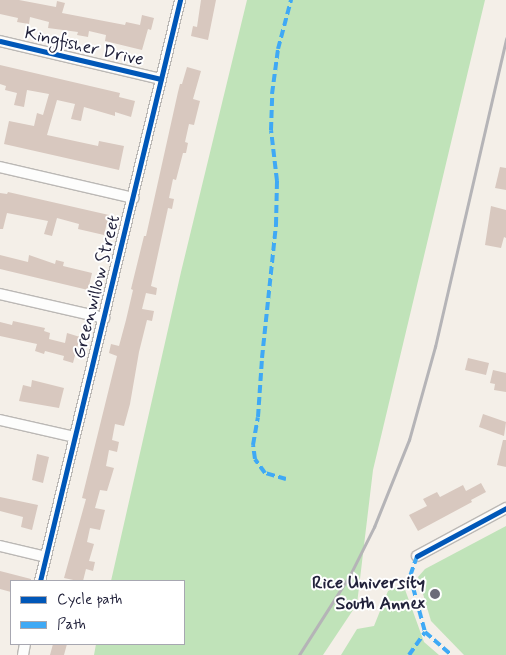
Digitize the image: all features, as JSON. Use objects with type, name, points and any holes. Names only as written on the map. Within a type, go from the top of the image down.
[{"type":"street","name":"Greenwillow Street","points":[[40,580],[180,0]]},
{"type":"street","name":"Kingfisher Drive","points":[[0,41],[161,79]]},
{"type":"street","points":[[0,167],[133,198]]},
{"type":"street","points":[[0,294],[104,318]]},
{"type":"street","points":[[0,420],[74,437]]},
{"type":"street","points":[[417,556],[506,508]]},
{"type":"street","points":[[0,546],[46,557]]},
{"type":"green space","points":[[247,0],[485,0],[373,470],[357,604],[323,655],[94,655],[96,645],[185,645],[185,580],[111,580],[181,272]]},
{"type":"green space","points":[[506,526],[506,655],[464,655],[431,621],[418,577],[425,569]]},
{"type":"green space","points":[[403,584],[424,642],[439,655],[341,655],[357,629],[374,626],[388,591]]},
{"type":"building","points":[[0,0],[19,0],[56,7],[57,1],[65,3],[62,13],[125,25],[126,22],[140,25],[142,15],[154,18],[151,30],[148,29],[142,50],[105,41],[106,35],[89,31],[88,37],[77,35],[78,32],[48,28],[49,22],[30,17],[29,24],[17,22],[18,18],[0,14]]},
{"type":"building","points":[[201,0],[216,0],[208,40],[191,36],[193,26],[197,27]]},
{"type":"building","points":[[0,65],[120,93],[119,97],[135,101],[131,117],[115,112],[115,116],[84,107],[81,121],[71,119],[75,104],[57,100],[47,135],[98,146],[99,141],[124,146],[119,170],[4,144],[9,121],[34,126],[37,113],[43,115],[49,94],[27,90],[24,107],[14,105],[17,93],[5,90],[6,86],[0,84]]},
{"type":"building","points":[[187,67],[201,71],[193,99],[200,101],[194,125],[189,124],[185,142],[188,143],[186,153],[183,153],[176,180],[173,179],[169,198],[174,199],[172,209],[168,208],[151,286],[157,288],[156,295],[146,293],[142,309],[154,311],[152,321],[147,320],[124,426],[115,424],[112,440],[119,442],[117,452],[109,450],[106,466],[114,468],[107,491],[100,490],[95,508],[105,510],[100,530],[90,528],[87,542],[94,544],[89,561],[95,562],[93,571],[86,569],[83,580],[64,578],[86,499],[82,498],[117,356],[109,353],[111,344],[119,346],[178,92],[180,84],[182,84]]},
{"type":"building","points":[[500,167],[506,168],[506,190],[495,188]]},
{"type":"building","points":[[8,192],[109,215],[104,235],[78,229],[79,224],[57,218],[52,236],[44,234],[48,221],[7,213],[3,229],[0,229],[0,193],[7,194]]},
{"type":"building","points":[[491,206],[506,210],[506,238],[504,237],[501,248],[485,245]]},
{"type":"building","points":[[0,255],[28,262],[29,255],[55,264],[56,260],[64,262],[63,266],[92,273],[88,290],[0,269]]},
{"type":"building","points":[[13,321],[45,328],[44,331],[50,333],[49,339],[65,343],[67,333],[80,337],[73,363],[63,360],[64,356],[45,351],[44,354],[35,351],[37,344],[0,336],[0,322],[12,325]]},
{"type":"building","points":[[468,358],[489,363],[486,375],[465,370]]},
{"type":"building","points":[[493,370],[506,373],[506,392],[494,390],[495,384],[490,383]]},
{"type":"building","points":[[32,380],[64,388],[59,408],[19,401],[23,385],[31,387]]},
{"type":"building","points":[[483,414],[506,422],[504,436],[479,427]]},
{"type":"building","points":[[503,440],[506,440],[506,467],[497,465]]},
{"type":"building","points":[[37,454],[49,457],[43,483],[32,480]]},
{"type":"building","points":[[481,483],[486,492],[471,500],[472,502],[418,531],[409,515],[427,506],[423,499],[437,492],[440,497],[463,485],[466,491]]},
{"type":"building","points":[[0,497],[38,505],[32,530],[21,527],[23,517],[0,511]]},
{"type":"building","points":[[0,571],[31,579],[10,580],[10,592],[0,589]]},
{"type":"building","points":[[53,645],[67,645],[64,655],[50,655]]},
{"type":"railway","points":[[299,655],[350,575],[374,527],[409,440],[435,347],[506,39]]},
{"type":"marked path","points":[[286,479],[265,473],[255,459],[253,445],[258,417],[262,358],[276,225],[277,181],[271,130],[272,94],[278,49],[291,0]]},
{"type":"marked path","points":[[417,556],[410,576],[425,632]]},
{"type":"marked path","points":[[425,632],[451,655]]},
{"type":"marked path","points":[[409,655],[425,632]]},
{"type":"cycle path","points":[[40,580],[180,0]]},
{"type":"cycle path","points":[[0,41],[161,79]]},
{"type":"cycle path","points":[[417,556],[506,508]]},
{"type":"place","name":"Rice University South Annex","points":[[435,594]]}]
